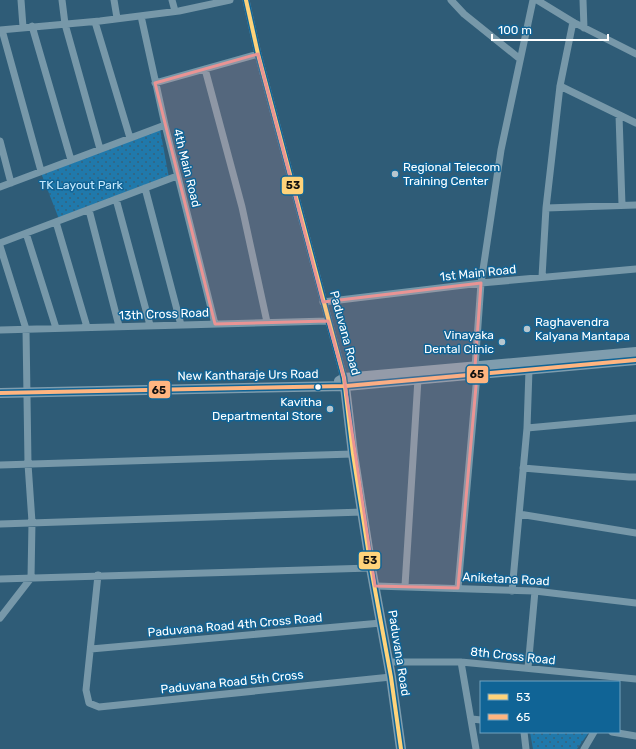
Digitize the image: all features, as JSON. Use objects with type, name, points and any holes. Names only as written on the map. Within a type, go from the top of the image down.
[{"type":"main road","name":"New Kantharaje Urs Road","points":[[345,382],[418,379],[636,352]]},
{"type":"main road","name":"New Kantharaje Urs Road","points":[[0,393],[329,386],[345,382],[476,371],[529,370],[636,360]]},
{"type":"main road","name":"Paduvana Road","points":[[345,382],[353,454],[371,568],[391,677],[401,749]]},
{"type":"street","points":[[21,0],[23,27]]},
{"type":"street","points":[[62,0],[65,24],[100,149]]},
{"type":"street","points":[[114,0],[117,18]]},
{"type":"street","points":[[172,0],[175,11]]},
{"type":"street","points":[[41,171],[1,30],[32,26],[95,22],[141,16],[175,11],[199,3],[230,0]]},
{"type":"street","name":"Paduvana Road","points":[[246,0],[258,54],[345,382]]},
{"type":"street","points":[[451,0],[464,14],[520,59]]},
{"type":"street","points":[[458,588],[476,371],[481,283],[501,150],[533,0]]},
{"type":"street","points":[[537,0],[573,22],[636,54]]},
{"type":"street","points":[[583,0],[584,28]]},
{"type":"street","name":"4th Main Road","points":[[141,16],[177,176],[215,324]]},
{"type":"street","points":[[95,22],[130,138]]},
{"type":"street","points":[[542,277],[546,208],[560,86],[573,22]]},
{"type":"street","points":[[32,26],[71,160]]},
{"type":"street","points":[[156,83],[258,54]]},
{"type":"street","points":[[205,69],[242,207],[267,322]]},
{"type":"street","points":[[560,86],[636,123]]},
{"type":"street","points":[[618,115],[622,205]]},
{"type":"street","points":[[0,187],[165,125]]},
{"type":"street","points":[[0,141],[11,183]]},
{"type":"street","points":[[1,617],[31,578],[32,522],[28,464],[26,329],[0,244],[177,176]]},
{"type":"street","points":[[145,188],[181,324]]},
{"type":"street","points":[[116,199],[150,325]]},
{"type":"street","points":[[546,208],[636,204]]},
{"type":"street","points":[[89,210],[119,326]]},
{"type":"street","points":[[56,222],[87,327]]},
{"type":"street","points":[[26,233],[56,328]]},
{"type":"street","name":"1st Main Road","points":[[323,302],[481,283],[636,269]]},
{"type":"street","points":[[0,275],[9,274]]},
{"type":"street","name":"13th Cross Road","points":[[0,330],[328,321]]},
{"type":"street","points":[[512,591],[523,468],[529,370]]},
{"type":"street","points":[[405,586],[418,379]]},
{"type":"street","points":[[526,428],[636,418]]},
{"type":"street","points":[[0,465],[353,454]]},
{"type":"street","points":[[523,468],[634,478]]},
{"type":"street","points":[[0,524],[363,512]]},
{"type":"street","points":[[519,514],[636,533]]},
{"type":"street","points":[[0,579],[371,568]]},
{"type":"street","points":[[91,649],[98,576]]},
{"type":"street","name":"Aniketana Road","points":[[375,586],[535,591],[636,603]]},
{"type":"street","points":[[528,668],[535,591]]},
{"type":"street","name":"Paduvana Road 4th Cross Road","points":[[91,649],[382,623]]},
{"type":"street","name":"Paduvana Road 5th Cross","points":[[91,649],[86,690],[89,703],[99,707],[391,677]]},
{"type":"street","name":"8th Cross Road","points":[[388,662],[461,662],[636,679]]},
{"type":"street","points":[[461,662],[476,749]]},
{"type":"street","points":[[472,719],[480,720]]},
{"type":"street","points":[[524,733],[526,749]]},
{"type":"street","points":[[584,749],[593,733]]},
{"type":"street","points":[[618,733],[636,736]]},
{"type":"highlighted area","points":[[258,54],[323,302],[481,283],[475,367],[477,375],[458,588],[375,586],[344,378],[328,321],[215,324],[155,83]]},
{"type":"green space","name":"TK Layout Park","points":[[160,129],[169,178],[59,219],[41,173]]},
{"type":"green space","points":[[530,733],[588,733],[577,749],[533,749]]},
{"type":"transit line","name":"53","points":[[246,0],[258,54],[344,378],[353,454],[371,568],[391,677],[401,749]]},
{"type":"transit line","name":"65","points":[[0,393],[346,386],[636,360]]},
{"type":"place","name":"Regional Telecom Training Center","points":[[395,174]]},
{"type":"place","name":"Raghavendra Kalyana Mantapa","points":[[527,329]]},
{"type":"place","name":"Vinayaka Dental Clinic","points":[[502,342]]},
{"type":"place","name":"Kavitha Departmental Store","points":[[330,409]]}]
